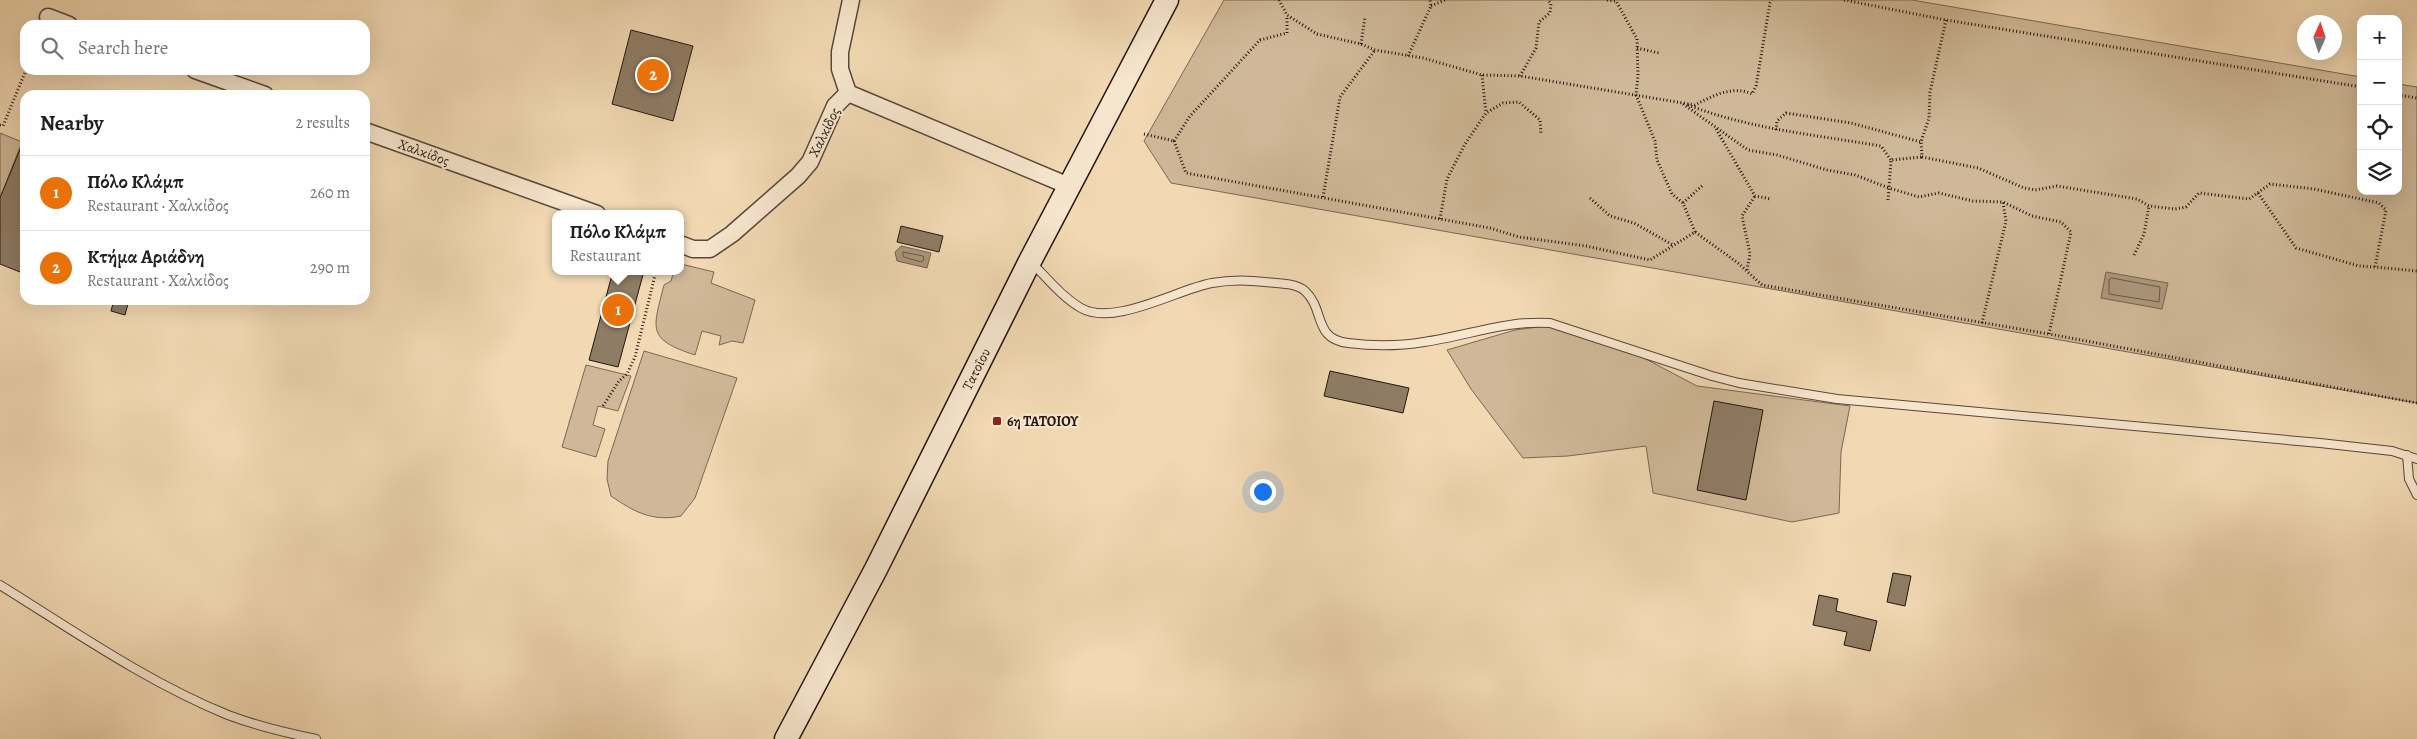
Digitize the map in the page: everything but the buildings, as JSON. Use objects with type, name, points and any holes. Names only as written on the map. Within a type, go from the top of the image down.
[{"type":"street","points":[[848,93],[840,69],[840,52],[851,0]]},
{"type":"street","name":"Τατοΐου","points":[[786,739],[876,569],[1030,261],[1167,0]]},
{"type":"street","points":[[48,17],[56,20]]},
{"type":"street","points":[[209,75],[251,90]]},
{"type":"street","name":"Χαλκίδος","points":[[684,246],[693,249],[710,249],[732,234],[798,176],[810,162],[835,106],[848,93],[1069,186]]},
{"type":"street","name":"Χαλκίδος","points":[[370,133],[586,210]]},
{"type":"lane","points":[[1030,261],[1060,292],[1083,309],[1100,313],[1119,312],[1213,283],[1264,282],[1292,286],[1305,291],[1326,334],[1336,340],[1349,343],[1423,342],[1502,325],[1529,322],[1550,323],[1712,376],[1799,393],[2013,416],[2320,443],[2406,455],[2417,459]]},
{"type":"lane","points":[[2406,455],[2409,479],[2417,495]]},
{"type":"lane","points":[[0,585],[98,647],[172,688],[229,715],[284,732],[316,739]]},
{"type":"path","points":[[1174,140],[1190,116],[1260,40],[1287,33],[1287,15],[1279,0]]},
{"type":"path","points":[[1408,56],[1431,6],[1430,0]]},
{"type":"path","points":[[1431,6],[1444,0]]},
{"type":"path","points":[[1520,76],[1536,48],[1539,22],[1550,14],[1551,4],[1548,0]]},
{"type":"path","points":[[1607,0],[1616,1],[1637,39],[1638,76],[1636,94],[1655,141],[1658,160],[1672,194],[1683,203],[1695,232],[1747,271],[1762,285],[2224,365],[2417,403]]},
{"type":"path","points":[[1287,15],[1317,34],[1361,44],[1375,50],[1408,56],[1482,75],[1520,76],[1695,104],[1721,92],[1745,90],[1752,94],[1756,86],[1772,0]]},
{"type":"path","points":[[1844,0],[1946,20],[2357,86]]},
{"type":"path","points":[[1361,44],[1365,17]]},
{"type":"path","points":[[1922,156],[1921,142],[1929,118],[1930,92],[1946,20]]},
{"type":"path","points":[[1637,48],[1658,53]]},
{"type":"path","points":[[1323,197],[1340,97],[1375,50]]},
{"type":"path","points":[[0,126],[3,126],[24,75]]},
{"type":"path","points":[[1482,75],[1486,112]]},
{"type":"path","points":[[2402,96],[2417,98]]},
{"type":"path","points":[[1440,219],[1446,179],[1465,144],[1486,112],[1503,103],[1518,102],[1540,120],[1541,136]]},
{"type":"path","points":[[1681,102],[1748,150],[1777,155],[1827,170],[1855,175],[1919,197],[1939,193],[1973,201],[2003,202],[2032,216],[2061,222],[2071,232],[2048,334]]},
{"type":"path","points":[[1681,102],[1715,116],[1776,130],[1881,146],[1891,160],[1888,200]]},
{"type":"path","points":[[1776,130],[1777,120],[1786,113],[1851,123],[1921,142]]},
{"type":"path","points":[[1715,126],[1755,196],[1771,199]]},
{"type":"path","points":[[1144,134],[1174,140]]},
{"type":"path","points":[[1174,140],[1186,173],[1490,228],[1519,237],[1586,246],[1650,260],[1695,232]]},
{"type":"path","points":[[1891,160],[1922,156],[1978,168],[2024,188],[2034,190],[2057,186],[2137,199],[2149,206],[2175,209],[2186,207],[2200,193],[2249,199],[2270,184],[2314,189],[2330,195],[2379,203],[2386,210],[2375,267]]},
{"type":"path","points":[[1683,203],[1703,185]]},
{"type":"path","points":[[2258,192],[2296,248],[2359,266],[2417,271]]},
{"type":"path","points":[[1747,271],[1750,254],[1742,216],[1755,196]]},
{"type":"path","points":[[1590,198],[1610,216],[1634,223],[1673,245]]},
{"type":"path","points":[[1982,323],[2006,221],[2003,202]]},
{"type":"path","points":[[2134,255],[2144,234],[2149,206]]},
{"type":"path","points":[[2412,270],[2417,275]]},
{"type":"path","points":[[603,406],[619,381],[627,374],[635,357],[655,275]]},
{"type":"shaded area","points":[[1224,0],[1912,0],[2357,76],[2357,195],[2402,195],[2402,85],[2417,87],[2417,403],[1171,183],[1144,141]]},
{"type":"shaded area","points":[[0,133],[20,141],[20,147],[0,198]]},
{"type":"shaded area","points":[[684,265],[714,272],[711,283],[755,300],[743,343],[732,341],[719,345],[721,336],[702,331],[695,355],[668,344],[657,330],[656,322],[664,285],[671,281],[673,275],[684,275]]},
{"type":"shaded area","points":[[1554,325],[1625,348],[1697,386],[1850,406],[1841,452],[1839,513],[1792,522],[1653,493],[1646,446],[1568,456],[1523,458],[1471,389],[1447,350],[1515,330]]},
{"type":"shaded area","points":[[644,351],[737,378],[695,498],[681,516],[671,518],[653,517],[628,507],[611,496],[607,479],[608,461]]},
{"type":"shaded area","points":[[586,365],[631,376],[618,411],[598,406],[593,425],[605,429],[596,457],[562,447]]},
{"type":"water","points":[[901,246],[931,253],[927,268],[897,261],[895,252]]},
{"type":"water","points":[[2106,272],[2168,283],[2162,309],[2101,298]]},
{"type":"place","name":"Κτήμα Αριάδνη","points":[[653,75]]},
{"type":"place","name":"Πόλο Κλάμπ","points":[[618,310]]},
{"type":"place","name":"6η ΤΑΤΟΙΟΥ","points":[[997,421]]}]
